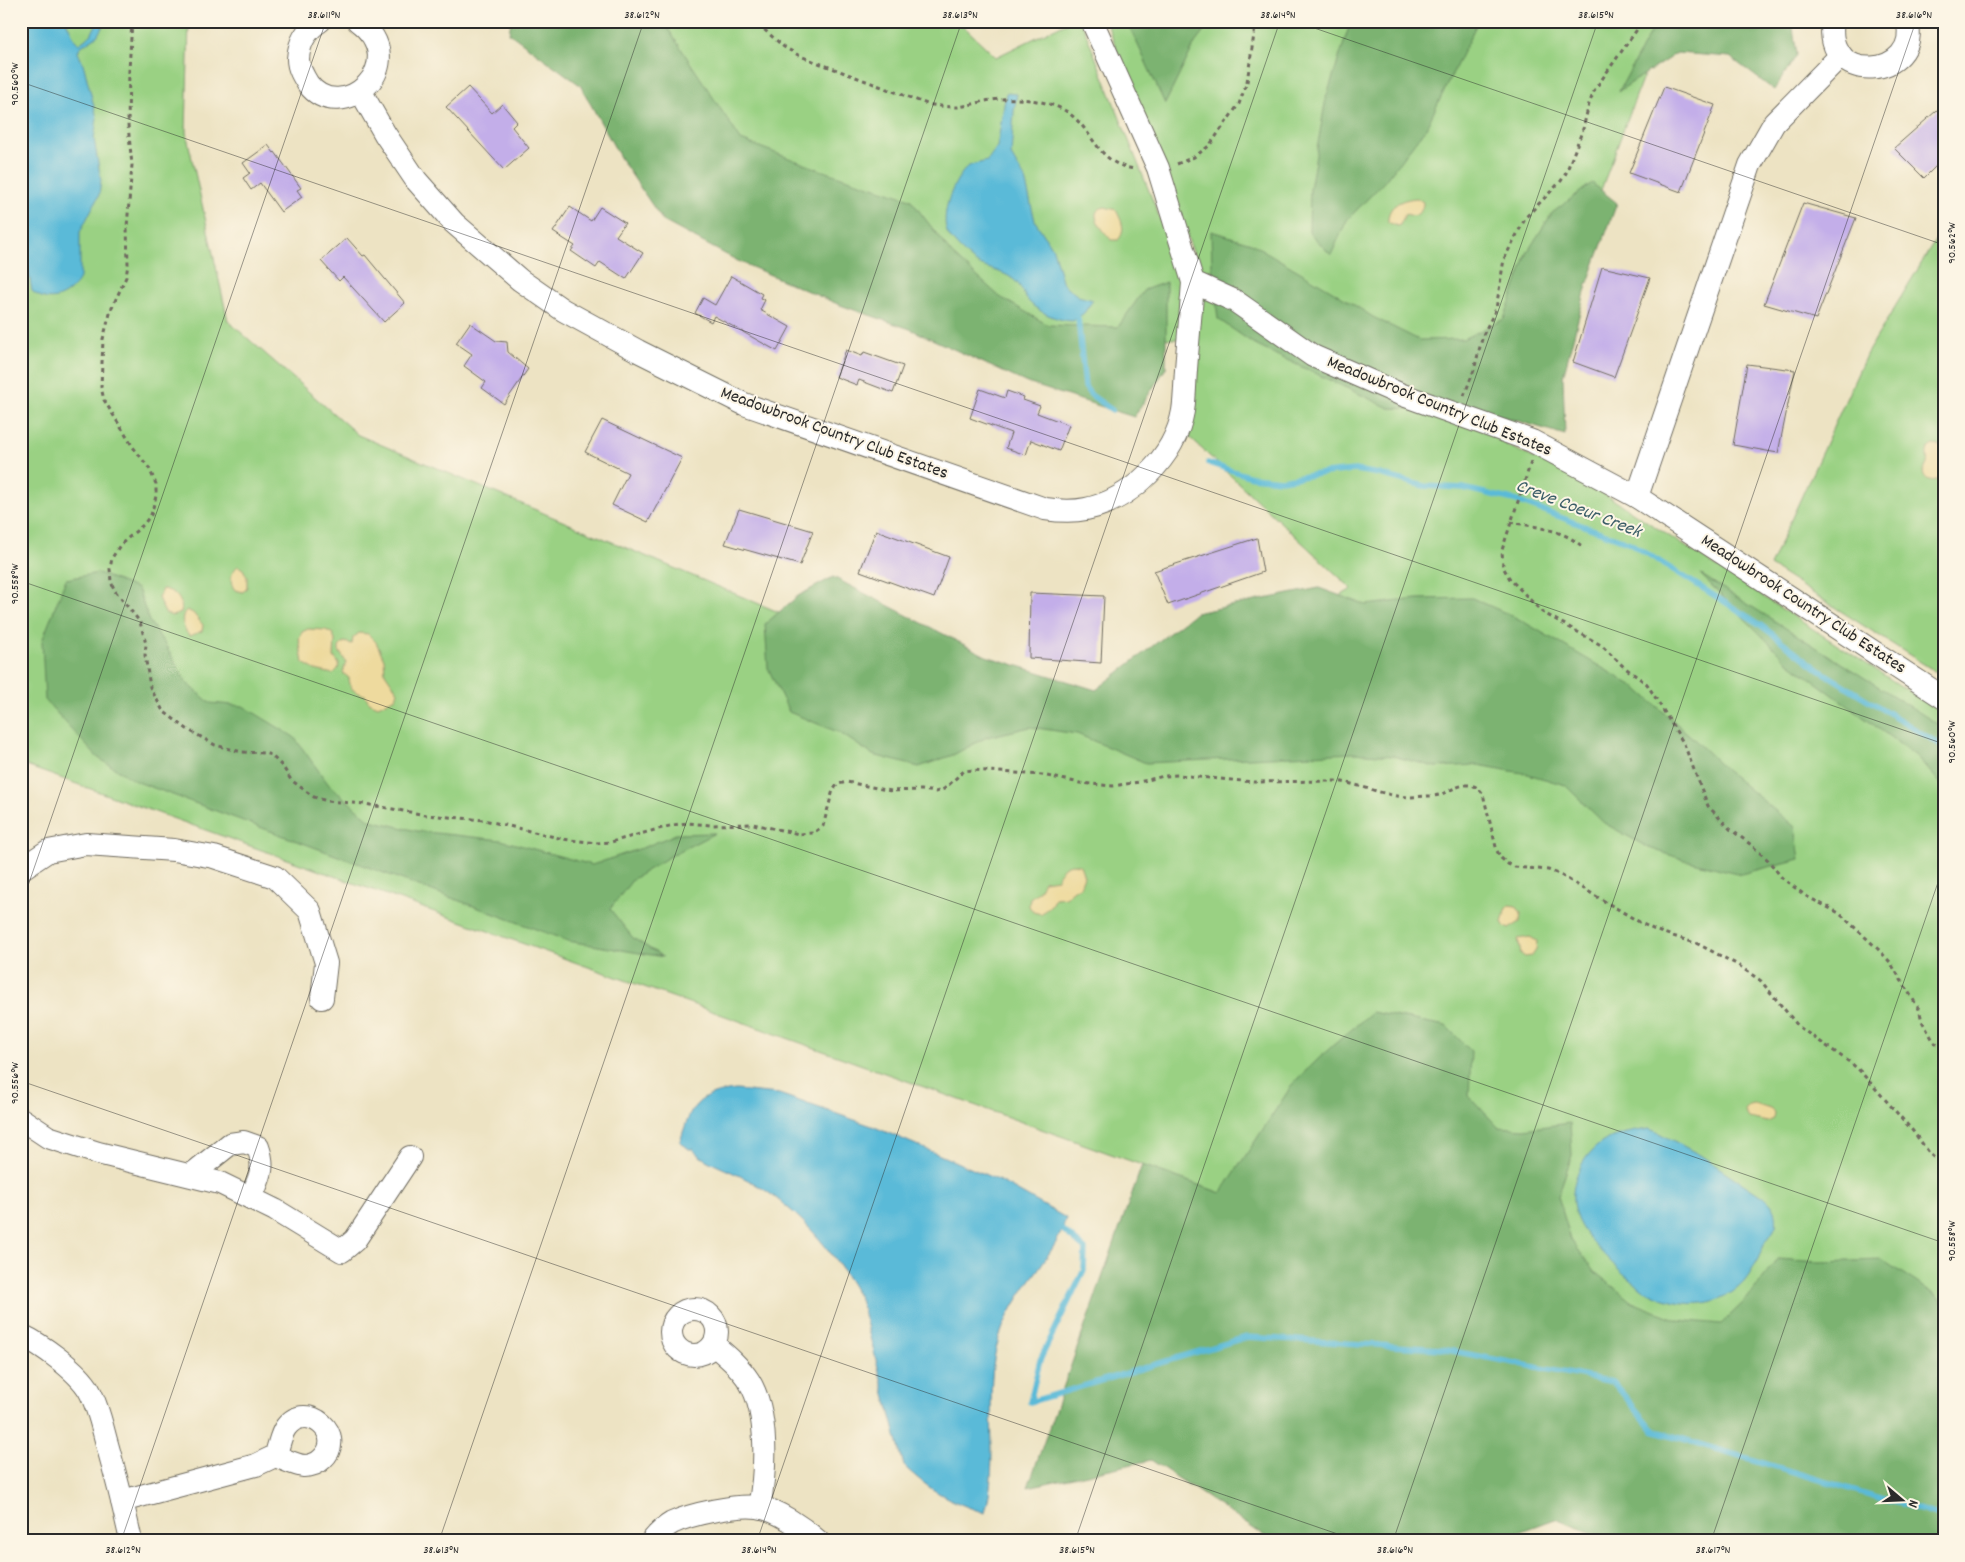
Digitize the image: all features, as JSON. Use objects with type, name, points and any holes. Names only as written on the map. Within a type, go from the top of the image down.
[{"type":"street","points":[[320,21],[312,26],[303,37],[298,50],[298,63],[302,76],[310,87],[322,95],[335,98],[348,97],[360,92],[370,84],[380,62],[375,38],[368,28],[358,21]]},
{"type":"street","name":"Meadowbrook Country Club Estates","points":[[360,92],[416,180],[454,223],[520,280],[563,310],[638,351],[744,404],[1044,510],[1068,511],[1113,500],[1147,476],[1173,440],[1183,411],[1193,282],[1158,168],[1092,21]]},
{"type":"street","points":[[1833,21],[1834,44],[1841,55],[1850,63],[1861,68],[1873,69],[1885,66],[1896,59],[1903,50],[1908,38],[1907,21]]},
{"type":"street","points":[[1637,497],[1750,165],[1774,123],[1841,55]]},
{"type":"street","name":"Meadowbrook Country Club Estates","points":[[1193,282],[1235,302],[1275,328],[1312,356],[1400,394],[1532,441],[1637,497],[1944,698]]},
{"type":"street","points":[[21,869],[48,851],[86,844],[174,850],[214,857],[275,877],[310,911],[326,963],[322,998]]},
{"type":"street","points":[[21,1120],[48,1137],[98,1153],[220,1183],[275,1210],[342,1251],[355,1240],[410,1157]]},
{"type":"street","points":[[191,1175],[230,1144],[244,1142],[258,1148],[263,1160],[251,1198]]},
{"type":"street","points":[[21,1335],[50,1352],[72,1370],[89,1389],[99,1414],[131,1541]]},
{"type":"street","points":[[714,1346],[734,1361],[750,1382],[761,1414],[765,1464],[759,1507]]},
{"type":"street","points":[[122,1501],[256,1465],[274,1456]]},
{"type":"street","points":[[652,1541],[672,1524],[691,1517],[729,1508],[759,1507],[797,1524],[818,1541]]},
{"type":"path","points":[[132,21],[128,125],[132,165],[127,227],[128,264],[126,276],[111,310],[103,339],[101,387],[104,400],[133,447],[149,468],[156,484],[156,496],[151,516],[120,545],[112,558],[110,569],[111,582],[115,591],[140,622],[146,644],[145,655],[150,687],[163,710],[187,729],[215,745],[242,752],[271,755],[283,767],[291,780],[314,797],[327,801],[365,804],[426,815],[489,821],[563,839],[596,843],[611,842],[673,825],[688,823],[710,825],[752,824],[799,834],[813,833],[823,826],[833,790],[838,784],[848,782],[891,791],[922,790],[936,792],[944,789],[964,772],[973,770],[1042,775],[1080,783],[1113,786],[1178,775],[1253,782],[1336,781],[1365,786],[1388,795],[1399,796],[1436,796],[1466,784],[1480,789],[1492,838],[1500,858],[1515,867],[1543,869],[1559,874],[1641,923],[1657,931],[1698,944],[1753,974],[1762,981],[1799,1027],[1860,1071],[1912,1130],[1931,1155],[1944,1166]]},
{"type":"path","points":[[751,21],[760,24],[784,47],[800,56],[927,104],[942,107],[959,107],[999,99],[1022,100],[1051,105],[1072,115],[1104,154],[1118,165],[1146,170],[1180,164],[1203,152],[1209,146],[1239,104],[1247,82],[1256,21]]},
{"type":"path","points":[[1455,414],[1474,370],[1483,335],[1496,310],[1504,258],[1526,217],[1561,181],[1566,173],[1583,129],[1589,104],[1595,90],[1643,21]]},
{"type":"path","points":[[1520,496],[1513,512],[1502,550],[1503,567],[1510,579],[1542,612],[1601,645],[1624,667],[1647,684],[1684,744],[1708,806],[1730,829],[1768,860],[1782,878],[1806,896],[1839,913],[1878,949],[1890,962],[1919,1009],[1922,1022],[1934,1042],[1944,1052]]},
{"type":"path","points":[[1510,522],[1561,532],[1583,546]]},
{"type":"green space","points":[[21,21],[189,21],[186,132],[228,321],[358,435],[795,619],[1103,732],[1352,589],[1188,436],[1201,273],[1106,21],[1664,21],[1506,445],[1589,484],[1944,714],[1944,1452],[21,764]]},
{"type":"green space","points":[[511,21],[663,21],[741,140],[826,172],[910,199],[952,254],[1000,297],[1048,325],[1118,327],[1144,290],[1166,282],[1166,368],[1134,417],[1027,383],[910,329],[840,305],[738,261],[663,221],[621,159],[580,85],[509,33]]},
{"type":"green space","points":[[605,21],[958,21],[996,57],[1070,21],[1081,21],[1185,281],[1181,339],[972,334],[715,197]]},
{"type":"green space","points":[[1127,21],[1212,21],[1195,43],[1165,104]]},
{"type":"green space","points":[[1351,21],[1478,21],[1426,128],[1384,182],[1347,220],[1331,255],[1309,232],[1310,189],[1326,98]]},
{"type":"green space","points":[[1653,21],[1792,21],[1797,55],[1774,90],[1730,57],[1677,53],[1619,91],[1651,31]]},
{"type":"green space","points":[[1592,183],[1617,203],[1587,285],[1563,377],[1565,435],[1492,413],[1389,408],[1257,346],[1218,319],[1212,266],[1211,231],[1251,243],[1373,317],[1419,340],[1463,339],[1504,319],[1528,251],[1552,213]]},
{"type":"green space","points":[[1944,226],[1944,677],[1770,566],[1867,353]]},
{"type":"green space","points":[[98,573],[138,589],[149,621],[166,646],[186,682],[210,703],[243,706],[294,737],[329,785],[370,820],[417,831],[501,840],[592,865],[676,834],[715,833],[672,855],[633,879],[610,909],[633,938],[663,957],[568,941],[135,781],[97,757],[45,700],[42,641],[66,579]]},
{"type":"green space","points":[[1700,574],[1944,728],[1944,787],[1916,756],[1787,661]]},
{"type":"green space","points":[[833,577],[986,656],[1096,690],[1195,613],[1319,588],[1366,605],[1417,599],[1472,598],[1517,618],[1635,687],[1727,771],[1795,827],[1800,859],[1741,874],[1685,860],[1649,848],[1604,823],[1565,785],[1528,774],[1478,765],[1435,767],[1393,756],[1353,753],[1146,763],[1077,734],[1030,727],[987,737],[953,755],[919,767],[873,755],[840,733],[789,712],[768,668],[765,624],[798,596]]},
{"type":"green space","points":[[1372,1012],[1446,1026],[1471,1051],[1469,1096],[1498,1127],[1524,1129],[1570,1123],[1572,1155],[1558,1196],[1571,1240],[1595,1272],[1632,1302],[1678,1320],[1721,1324],[1746,1300],[1778,1259],[1820,1262],[1882,1260],[1936,1295],[1944,1304],[1944,1541],[1614,1541],[1555,1519],[1495,1541],[1272,1541],[1151,1460],[1028,1487],[1142,1165],[1221,1193],[1294,1082]]},
{"type":"sand","points":[[1417,198],[1423,202],[1422,209],[1418,214],[1414,216],[1405,214],[1400,225],[1397,226],[1388,222],[1390,211],[1396,204]]},
{"type":"sand","points":[[1105,207],[1116,210],[1121,221],[1123,229],[1118,240],[1111,240],[1096,217],[1099,209]]},
{"type":"sand","points":[[1933,445],[1944,449],[1944,465],[1940,479],[1932,480],[1927,479],[1923,472],[1927,464],[1927,451]]},
{"type":"sand","points":[[238,566],[243,569],[247,577],[247,587],[243,592],[235,590],[232,584],[232,574]]},
{"type":"sand","points":[[162,589],[171,591],[178,597],[182,609],[181,613],[172,616],[165,613],[158,598]]},
{"type":"sand","points":[[187,610],[193,613],[203,625],[202,631],[190,636],[185,631],[183,623],[183,615]]},
{"type":"sand","points":[[308,629],[326,630],[333,634],[335,640],[334,657],[339,664],[338,669],[333,674],[315,670],[303,663],[299,639],[302,632]]},
{"type":"sand","points":[[359,633],[368,634],[376,642],[384,659],[385,673],[398,692],[396,698],[378,706],[369,702],[365,695],[353,690],[349,678],[343,673],[346,662],[339,651],[339,647],[344,642],[352,644],[353,638]]},
{"type":"sand","points":[[1073,864],[1080,865],[1084,876],[1080,887],[1066,897],[1055,898],[1051,905],[1041,914],[1033,912],[1029,906],[1030,898],[1038,892],[1044,881],[1057,879],[1064,867]]},
{"type":"sand","points":[[1509,905],[1516,906],[1521,913],[1520,922],[1509,929],[1502,922]]},
{"type":"sand","points":[[1530,937],[1537,941],[1536,950],[1532,956],[1525,957],[1521,954],[1518,939]]},
{"type":"sand","points":[[1755,1104],[1773,1110],[1772,1120],[1767,1122],[1749,1118],[1745,1112],[1746,1108],[1749,1105]]},
{"type":"water","points":[[21,21],[66,21],[75,40],[79,44],[91,35],[98,21],[106,21],[97,36],[80,47],[78,52],[84,67],[97,118],[94,139],[101,181],[99,195],[80,232],[80,278],[65,294],[52,299],[39,296],[32,291],[21,231]]},
{"type":"water","points":[[1006,93],[1017,94],[1011,155],[1025,179],[1035,221],[1053,249],[1063,284],[1078,296],[1093,300],[1084,313],[1073,321],[1053,317],[1035,307],[1026,298],[1015,281],[1003,273],[982,266],[972,260],[947,232],[945,216],[947,206],[958,178],[969,166],[987,161],[997,147]]},
{"type":"water","points":[[736,1090],[779,1094],[872,1126],[998,1180],[1066,1218],[1055,1244],[1019,1296],[999,1338],[991,1390],[992,1452],[989,1493],[985,1513],[942,1495],[923,1483],[904,1466],[860,1299],[844,1272],[825,1246],[793,1212],[768,1192],[746,1179],[709,1162],[693,1149],[689,1149],[680,1142],[688,1119],[697,1104],[712,1095]]},
{"type":"water","points":[[1649,1129],[1700,1155],[1766,1199],[1775,1211],[1776,1226],[1750,1273],[1744,1282],[1722,1298],[1695,1304],[1682,1303],[1668,1300],[1643,1289],[1611,1262],[1585,1233],[1577,1220],[1573,1202],[1575,1181],[1579,1170],[1591,1152],[1613,1137],[1628,1132]]},
{"type":"building","points":[[468,87],[492,113],[502,104],[517,122],[512,127],[529,148],[504,170],[446,107]]},
{"type":"building","points":[[1664,87],[1715,105],[1681,192],[1629,173]]},
{"type":"building","points":[[1944,104],[1944,158],[1924,178],[1894,148]]},
{"type":"building","points":[[268,145],[301,188],[297,190],[302,197],[281,212],[260,183],[251,190],[243,178],[250,173],[243,163]]},
{"type":"building","points":[[1803,203],[1856,218],[1816,319],[1764,304]]},
{"type":"building","points":[[570,207],[591,221],[600,207],[625,223],[616,236],[643,253],[626,279],[600,262],[596,268],[571,251],[575,246],[553,232]]},
{"type":"building","points":[[347,238],[363,256],[365,255],[405,303],[384,322],[343,277],[339,281],[321,261]]},
{"type":"building","points":[[1602,267],[1650,278],[1614,377],[1573,362]]},
{"type":"building","points":[[731,276],[762,294],[760,298],[765,300],[760,310],[790,327],[777,351],[714,316],[711,322],[695,313],[703,298],[715,305]]},
{"type":"building","points":[[470,323],[496,341],[507,342],[508,352],[528,369],[504,404],[482,388],[486,382],[464,366],[472,354],[456,343]]},
{"type":"building","points":[[846,350],[862,356],[864,352],[903,366],[893,393],[859,380],[857,385],[836,377]]},
{"type":"building","points":[[1747,364],[1795,370],[1778,453],[1733,445]]},
{"type":"building","points":[[980,389],[1005,398],[1007,391],[1024,397],[1023,400],[1040,406],[1037,413],[1069,425],[1059,451],[1031,440],[1026,455],[1006,448],[1011,433],[970,418]]},
{"type":"building","points":[[602,420],[682,458],[648,522],[612,505],[628,473],[585,452]]},
{"type":"building","points":[[739,509],[813,531],[800,565],[725,544]]},
{"type":"building","points":[[876,530],[949,557],[934,598],[860,571]]},
{"type":"building","points":[[1257,538],[1263,572],[1168,605],[1154,571]]},
{"type":"building","points":[[1030,593],[1104,596],[1101,663],[1029,658]]},
{"type":"waterway","name":"Creve Coeur Creek","points":[[1078,318],[1085,387],[1091,395],[1112,410]]},
{"type":"waterway","name":"Creve Coeur Creek","points":[[1208,463],[1252,477],[1281,480],[1355,470],[1379,474],[1424,486],[1463,488],[1514,500],[1630,543],[1755,621],[1821,671],[1944,747]]},
{"type":"waterway","points":[[1063,1230],[1085,1249],[1084,1270],[1040,1360],[1030,1402],[1247,1337],[1442,1349],[1613,1382],[1653,1430],[1944,1517]]}]
